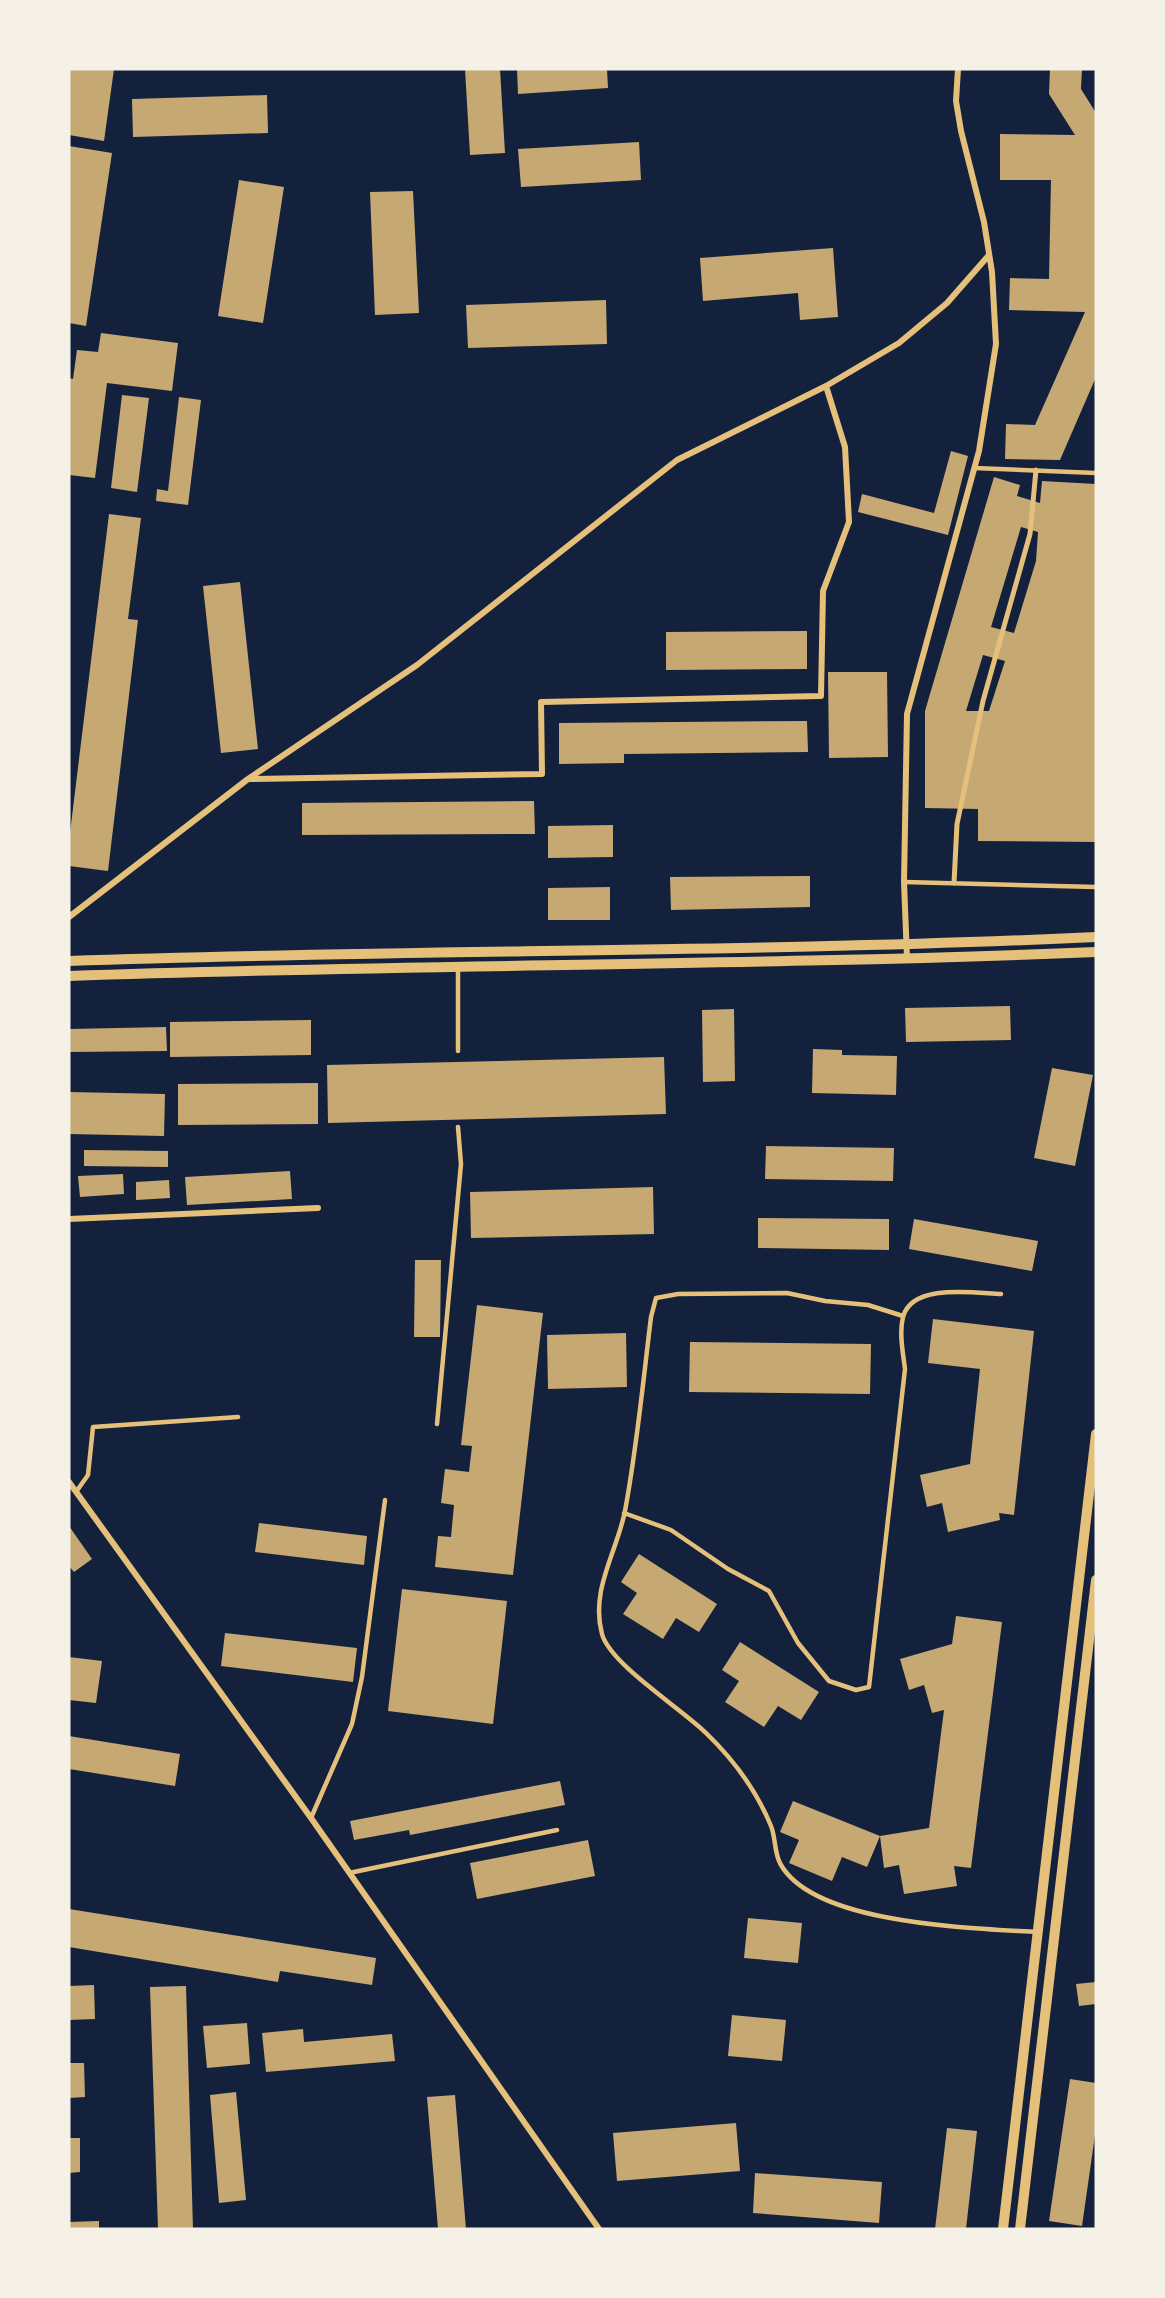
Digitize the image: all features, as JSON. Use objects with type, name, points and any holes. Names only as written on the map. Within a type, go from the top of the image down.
[{"type":"street","points":[[907,958],[904,882],[907,714],[974,468],[996,344],[984,222],[961,131],[956,101],[958,69]]},
{"type":"street","points":[[69,917],[248,779],[417,665],[676,460],[826,386],[899,343],[947,303],[989,255]]},
{"type":"street","points":[[248,779],[542,774],[541,702],[821,696],[823,591],[849,522],[844,447],[826,386]]},
{"type":"street","points":[[954,883],[957,824],[983,701],[1030,534],[1036,470]]},
{"type":"street","points":[[69,961],[311,953],[906,943],[1096,937]]},
{"type":"street","points":[[69,976],[1096,952]]},
{"type":"street","points":[[69,1219],[318,1208]]},
{"type":"street","points":[[1003,2229],[1096,1434]]},
{"type":"street","points":[[69,1482],[311,1818],[599,2229]]},
{"type":"street","points":[[1020,2229],[1096,1580]]},
{"type":"lane","points":[[974,468],[1096,473]]},
{"type":"lane","points":[[904,882],[1096,887]]},
{"type":"lane","points":[[458,966],[458,1051]]},
{"type":"lane","points":[[436,1424],[461,1164],[458,1127]]},
{"type":"lane","points":[[903,1316],[868,1305],[787,1293],[678,1294],[656,1298],[651,1317],[633,1467],[624,1513],[600,1593],[602,1634],[612,1654],[705,1731],[726,1752],[755,1795],[771,1827],[780,1864],[793,1880],[812,1896],[926,1926],[1037,1932]]},
{"type":"lane","points":[[624,1513],[671,1530],[728,1569],[770,1591],[798,1643],[829,1681],[856,1690],[869,1687],[905,1369],[903,1316],[915,1299],[936,1293],[1001,1294]]},
{"type":"lane","points":[[76,1492],[88,1475],[93,1427],[238,1417]]},
{"type":"lane","points":[[311,1818],[352,1724],[362,1677],[385,1500]]},
{"type":"lane","points":[[349,1873],[557,1830]]},
{"type":"building","points":[[69,69],[114,69],[104,141],[69,135]]},
{"type":"building","points":[[465,69],[500,69],[505,153],[470,155]]},
{"type":"building","points":[[517,69],[607,69],[608,88],[518,94]]},
{"type":"building","points":[[1050,69],[1082,69],[1081,89],[1096,113],[1096,377],[1060,460],[1005,459],[1006,424],[1035,425],[1085,312],[1009,310],[1010,278],[1049,279],[1051,180],[1000,180],[1000,134],[1075,135],[1049,94]]},
{"type":"building","points":[[267,95],[268,133],[133,137],[132,99]]},
{"type":"building","points":[[639,142],[641,180],[521,187],[518,149]]},
{"type":"building","points":[[69,146],[112,153],[86,326],[69,323]]},
{"type":"building","points":[[239,180],[284,187],[263,323],[218,316]]},
{"type":"building","points":[[413,191],[419,313],[375,315],[370,192]]},
{"type":"building","points":[[833,248],[838,317],[800,320],[798,293],[703,301],[700,258]]},
{"type":"building","points":[[606,300],[607,344],[468,348],[466,305]]},
{"type":"building","points":[[101,333],[178,343],[172,391],[107,383],[95,478],[69,475],[69,378],[73,379],[77,350],[98,352]]},
{"type":"building","points":[[122,395],[149,398],[137,492],[111,488]]},
{"type":"building","points":[[179,397],[201,400],[188,505],[156,501],[157,489],[168,491]]},
{"type":"building","points":[[951,451],[968,456],[948,535],[858,512],[862,494],[934,513]]},
{"type":"building","points":[[994,477],[1020,485],[1017,496],[1040,503],[1042,481],[1096,484],[1096,842],[978,841],[978,809],[925,808],[925,711]],"holes":[[[1021,527],[1038,532],[1036,561],[1014,633],[991,627]],[[983,655],[1005,661],[989,711],[966,711]]]},
{"type":"building","points":[[109,514],[141,518],[128,619],[138,620],[108,871],[69,866],[69,841]]},
{"type":"building","points":[[240,582],[258,749],[221,753],[203,586]]},
{"type":"building","points":[[807,631],[807,669],[666,670],[666,632]]},
{"type":"building","points":[[828,672],[887,672],[888,757],[829,758]]},
{"type":"building","points":[[807,721],[808,752],[624,754],[624,763],[559,764],[559,723]]},
{"type":"building","points":[[534,801],[535,834],[302,835],[302,803]]},
{"type":"building","points":[[613,825],[613,857],[548,858],[548,826]]},
{"type":"building","points":[[810,876],[810,907],[671,910],[670,877]]},
{"type":"building","points":[[610,887],[610,920],[548,920],[548,888]]},
{"type":"building","points":[[1010,1006],[1011,1040],[906,1042],[905,1008]]},
{"type":"building","points":[[734,1009],[735,1081],[703,1082],[702,1010]]},
{"type":"building","points":[[311,1020],[311,1055],[170,1057],[170,1022]]},
{"type":"building","points":[[166,1027],[167,1051],[69,1052],[69,1029]]},
{"type":"building","points":[[813,1049],[842,1050],[842,1055],[897,1056],[896,1095],[812,1093]]},
{"type":"building","points":[[664,1057],[666,1114],[328,1123],[327,1065]]},
{"type":"building","points":[[1052,1068],[1093,1075],[1075,1166],[1034,1158]]},
{"type":"building","points":[[318,1083],[318,1124],[178,1125],[178,1084]]},
{"type":"building","points":[[69,1092],[165,1094],[164,1136],[69,1134]]},
{"type":"building","points":[[766,1146],[894,1148],[893,1181],[765,1179]]},
{"type":"building","points":[[84,1150],[168,1151],[168,1167],[84,1166]]},
{"type":"building","points":[[290,1171],[292,1199],[187,1205],[185,1177]]},
{"type":"building","points":[[123,1174],[124,1194],[80,1197],[78,1176]]},
{"type":"building","points":[[169,1180],[170,1198],[136,1200],[136,1182]]},
{"type":"building","points":[[653,1187],[654,1234],[471,1238],[470,1192]]},
{"type":"building","points":[[758,1218],[889,1219],[889,1250],[758,1248]]},
{"type":"building","points":[[914,1219],[1038,1241],[1032,1271],[909,1249]]},
{"type":"building","points":[[415,1260],[441,1260],[440,1337],[414,1337]]},
{"type":"building","points":[[477,1305],[543,1313],[513,1575],[435,1567],[438,1536],[451,1537],[454,1505],[441,1503],[445,1469],[469,1472],[472,1446],[461,1445]]},
{"type":"building","points":[[933,1319],[1034,1331],[1014,1515],[999,1513],[1000,1520],[948,1532],[942,1503],[927,1507],[920,1475],[970,1464],[980,1369],[928,1363]]},
{"type":"building","points":[[626,1333],[627,1387],[548,1389],[547,1335]]},
{"type":"building","points":[[690,1342],[871,1344],[870,1394],[689,1392]]},
{"type":"building","points":[[259,1523],[367,1536],[364,1565],[255,1552]]},
{"type":"building","points":[[69,1526],[92,1559],[74,1572],[69,1566]]},
{"type":"building","points":[[639,1554],[717,1604],[699,1632],[676,1618],[663,1639],[623,1614],[637,1593],[621,1582]]},
{"type":"building","points":[[402,1589],[507,1601],[493,1724],[388,1711]]},
{"type":"building","points":[[956,1616],[1002,1622],[971,1868],[954,1866],[957,1886],[904,1894],[899,1865],[884,1868],[880,1836],[929,1828],[944,1710],[932,1713],[924,1685],[909,1690],[900,1659],[952,1644]]},
{"type":"building","points":[[225,1633],[357,1648],[353,1682],[221,1666]]},
{"type":"building","points":[[740,1642],[819,1692],[801,1720],[778,1706],[764,1727],[725,1702],[739,1681],[722,1670]]},
{"type":"building","points":[[69,1657],[102,1661],[96,1703],[69,1700]]},
{"type":"building","points":[[69,1736],[180,1754],[175,1786],[69,1769]]},
{"type":"building","points":[[560,1781],[565,1805],[410,1835],[409,1830],[354,1840],[350,1821]]},
{"type":"building","points":[[793,1801],[880,1836],[867,1867],[842,1857],[832,1881],[789,1863],[799,1840],[780,1832]]},
{"type":"building","points":[[588,1840],[595,1876],[477,1899],[470,1863]]},
{"type":"building","points":[[69,1909],[376,1958],[372,1985],[280,1971],[278,1982],[69,1947]]},
{"type":"building","points":[[748,1918],[802,1923],[798,1963],[744,1958]]},
{"type":"building","points":[[1096,1982],[1096,2004],[1079,2006],[1076,1984]]},
{"type":"building","points":[[94,1985],[95,2019],[69,2020],[69,1986]]},
{"type":"building","points":[[186,1986],[193,2229],[158,2229],[150,1987]]},
{"type":"building","points":[[732,2015],[786,2020],[782,2061],[728,2056]]},
{"type":"building","points":[[247,2023],[250,2064],[207,2068],[203,2026]]},
{"type":"building","points":[[303,2029],[304,2042],[392,2034],[395,2061],[266,2072],[262,2033]]},
{"type":"building","points":[[69,2063],[84,2063],[85,2097],[69,2098]]},
{"type":"building","points":[[1070,2079],[1096,2083],[1096,2128],[1082,2226],[1049,2221]]},
{"type":"building","points":[[236,2092],[246,2200],[219,2203],[210,2095]]},
{"type":"building","points":[[455,2095],[466,2229],[438,2229],[427,2097]]},
{"type":"building","points":[[736,2123],[740,2171],[617,2181],[613,2133]]},
{"type":"building","points":[[947,2128],[977,2131],[966,2229],[935,2229]]},
{"type":"building","points":[[69,2138],[80,2138],[80,2172],[69,2173]]},
{"type":"building","points":[[755,2173],[882,2182],[879,2223],[753,2213]]},
{"type":"building","points":[[99,2221],[99,2229],[69,2229],[69,2222]]}]
